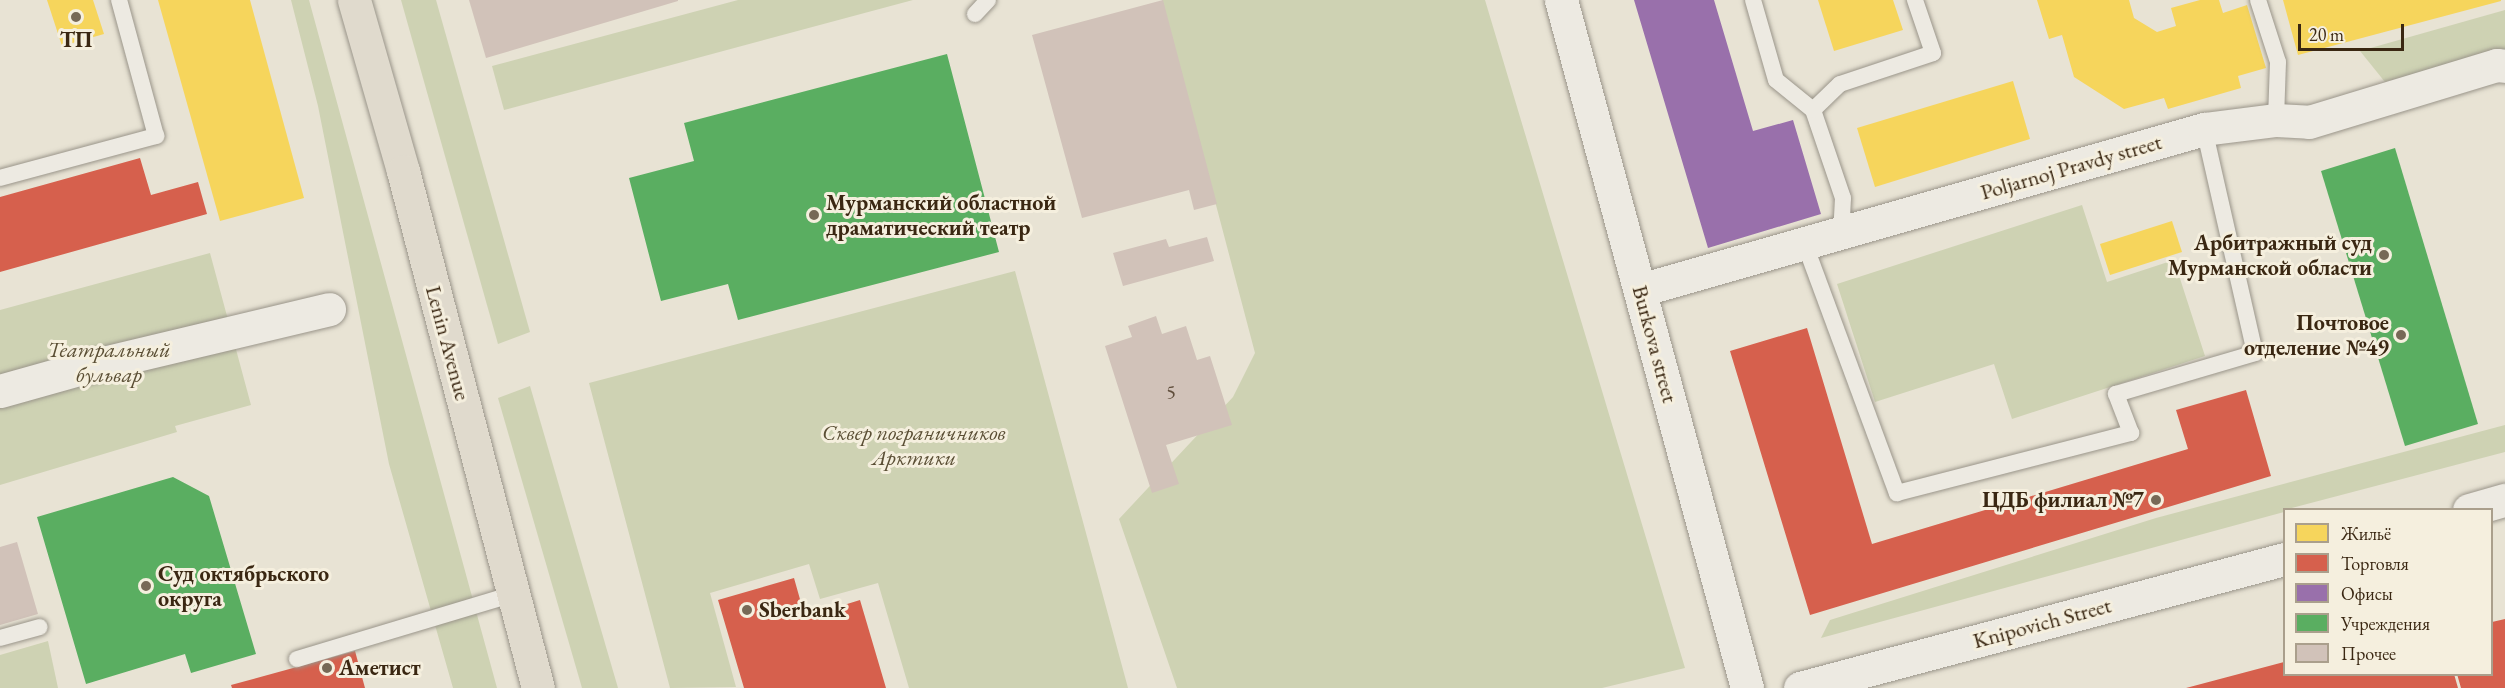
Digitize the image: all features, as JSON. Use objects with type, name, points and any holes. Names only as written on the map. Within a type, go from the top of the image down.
[{"type":"main road","name":"Lenin Avenue","points":[[354,0],[406,183],[538,688]]},
{"type":"street","name":"Burkova street","points":[[1561,0],[1747,688]]},
{"type":"street","name":"Poljarnoj Pravdy street","points":[[1640,290],[2204,129],[2276,120],[2309,122],[2497,65],[2505,66]]},
{"type":"street","points":[[0,391],[82,368],[329,309]]},
{"type":"street","points":[[2476,508],[2505,500]]},
{"type":"street","name":"Knipovich Street","points":[[1800,688],[2283,559]]},
{"type":"lane","points":[[0,178],[156,136],[119,0]]},
{"type":"lane","points":[[971,0],[975,14],[988,0]]},
{"type":"lane","points":[[1753,0],[1776,80],[1813,110],[1843,198],[1841,232]]},
{"type":"lane","points":[[1813,110],[1840,84],[1933,53],[1915,0]]},
{"type":"lane","points":[[2258,0],[2278,62],[2276,120]]},
{"type":"lane","points":[[1804,242],[1897,494],[2131,433],[2116,393],[2255,353],[2204,129]]},
{"type":"lane","points":[[297,659],[513,594]]},
{"type":"lane","points":[[0,638],[40,627]]},
{"type":"green space","points":[[291,0],[309,0],[497,688],[453,688],[389,464],[318,106]]},
{"type":"green space","points":[[401,0],[436,0],[530,332],[498,344]]},
{"type":"green space","points":[[738,0],[913,0],[504,110],[492,66]]},
{"type":"green space","points":[[1162,0],[1485,0],[1685,668],[1602,688],[1177,688],[1119,519],[1233,397],[1255,353]]},
{"type":"green space","points":[[2505,10],[2505,49],[2385,82],[2360,51]]},
{"type":"green space","points":[[2082,205],[2107,282],[2174,260],[2205,356],[2012,419],[1994,364],[1875,402],[1837,284]]},
{"type":"green space","name":"Театральный бульвар","points":[[210,253],[251,405],[175,426],[177,432],[0,485],[0,310]]},
{"type":"green space","name":"Сквер пограничников Арктики","points":[[1015,271],[1128,688],[909,688],[878,583],[820,599],[809,564],[710,593],[736,687],[670,688],[589,383]]},
{"type":"green space","points":[[530,386],[618,688],[582,688],[498,398]]},
{"type":"green space","points":[[2505,425],[2505,452],[2292,508],[2283,508],[2283,512],[1821,638],[1830,620],[2156,518]]},
{"type":"green space","points":[[48,641],[58,688],[0,688],[0,655]]},
{"type":"building: Жильё","name":"ТП","points":[[47,0],[93,0],[104,34],[62,46]]},
{"type":"building: Жильё","points":[[158,0],[250,0],[304,198],[220,221]]},
{"type":"building: Жильё","points":[[1818,0],[1893,0],[1903,30],[1834,51]]},
{"type":"building: Жильё","points":[[2037,0],[2129,0],[2134,18],[2157,32],[2176,26],[2171,8],[2200,0],[2219,0],[2223,13],[2247,5],[2266,68],[2238,76],[2241,88],[2168,109],[2164,98],[2124,109],[2074,77],[2062,35],[2049,39]]},
{"type":"building: Жильё","points":[[2283,0],[2501,0],[2501,1],[2298,55]]},
{"type":"building: Жильё","points":[[2013,81],[2030,139],[1875,187],[1857,128]]},
{"type":"building: Жильё","points":[[2172,221],[2182,252],[2110,275],[2100,244]]},
{"type":"building: Торговля","points":[[140,158],[151,195],[198,182],[207,214],[0,272],[0,197]]},
{"type":"building: Торговля","points":[[1807,328],[1872,544],[2188,449],[2176,410],[2246,390],[2271,476],[1810,615],[1730,351]]},
{"type":"building: Торговля","points":[[794,578],[805,617],[860,600],[886,688],[744,688],[718,600]]},
{"type":"building: Торговля","points":[[2505,619],[2505,688],[2461,688],[2458,676],[2493,676],[2493,622]]},
{"type":"building: Торговля","name":"Аметист","points":[[355,651],[365,688],[232,688],[231,685]]},
{"type":"building: Торговля","points":[[2283,662],[2283,676],[2455,676],[2458,688],[2186,688]]},
{"type":"building: Офисы","points":[[1634,0],[1714,0],[1753,131],[1793,120],[1821,214],[1708,248]]},
{"type":"building: Учреждения","name":"Мурманский областной драматический театр","points":[[947,54],[999,252],[738,320],[728,284],[661,301],[629,178],[694,161],[684,123]]},
{"type":"building: Учреждения","points":[[2395,148],[2478,424],[2405,446],[2321,171]]},
{"type":"building: Учреждения","name":"Суд октябрьского округа","points":[[173,477],[209,496],[256,654],[191,673],[185,654],[86,684],[37,517]]},
{"type":"building: Прочее","points":[[469,0],[678,0],[678,1],[486,58]]},
{"type":"building: Прочее","points":[[1163,0],[1217,204],[1194,210],[1189,190],[1082,218],[1032,35]]},
{"type":"building: Прочее","points":[[1207,237],[1214,261],[1123,286],[1113,253],[1166,239],[1169,247]]},
{"type":"building: Прочее","points":[[1156,316],[1162,334],[1186,326],[1197,360],[1210,356],[1232,425],[1166,445],[1179,484],[1152,493],[1105,346],[1132,337],[1128,326]]},
{"type":"building: Прочее","points":[[17,542],[38,614],[0,625],[0,547]]},
{"type":"place","name":"ТП","points":[[76,17]]},
{"type":"place","name":"Мурманский областной драматический театр","points":[[814,215]]},
{"type":"place","name":"Арбитражный суд Мурманской области","points":[[2384,255]]},
{"type":"place","name":"Почтовое отделение №49","points":[[2401,335]]},
{"type":"place","name":"ЦДБ филиал №7","points":[[2156,500]]},
{"type":"place","name":"Суд октябрьского округа","points":[[146,586]]},
{"type":"place","name":"Sberbank","points":[[747,610]]},
{"type":"place","name":"Аметист","points":[[327,668]]}]
